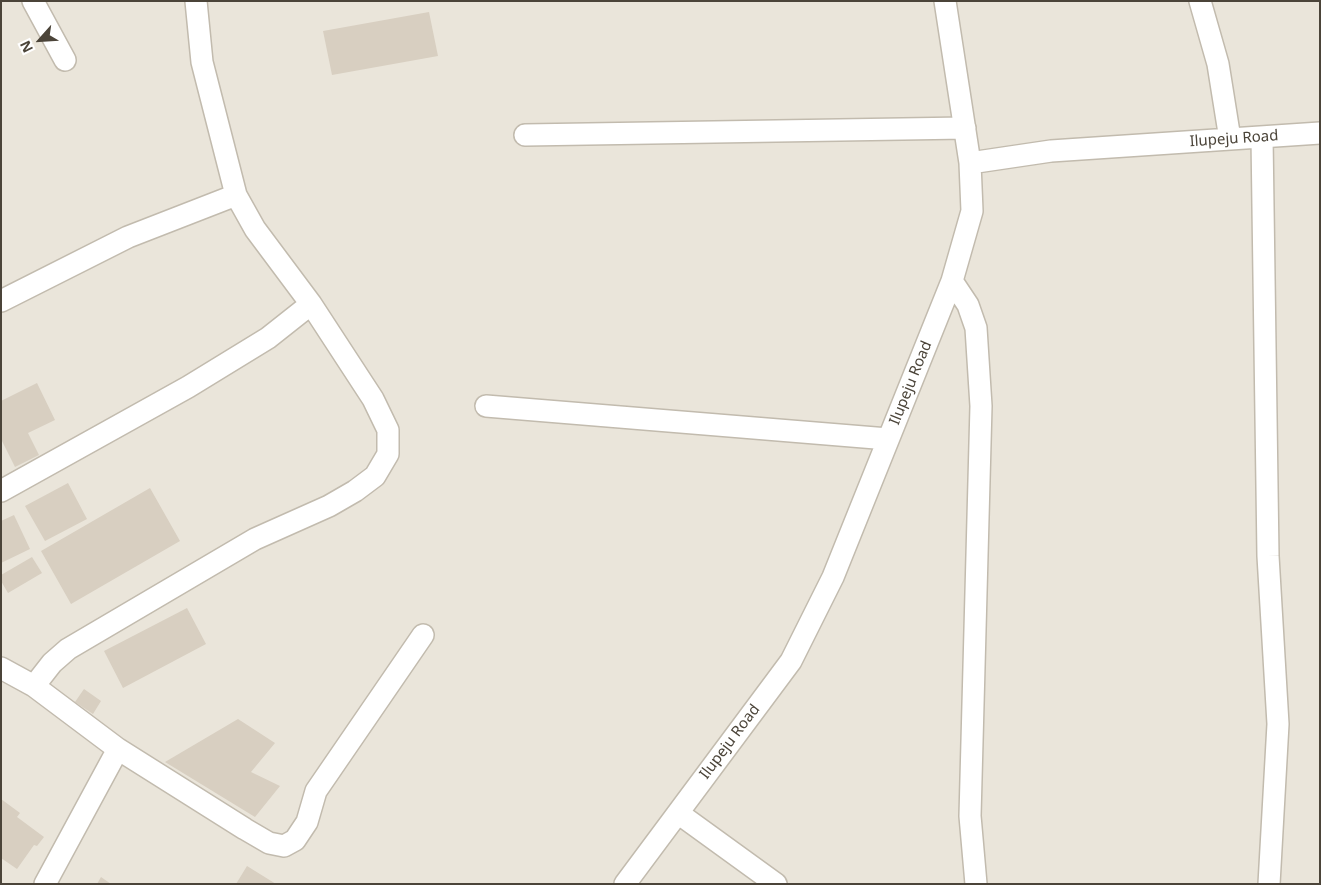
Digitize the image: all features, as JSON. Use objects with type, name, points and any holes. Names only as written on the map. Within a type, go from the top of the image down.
[{"type":"street","points":[[33,1],[65,60]]},
{"type":"street","points":[[34,686],[52,663],[68,649],[255,539],[329,506],[355,491],[375,476],[388,454],[388,430],[373,399],[311,304],[255,229],[236,195],[202,62],[196,1]]},
{"type":"street","points":[[945,1],[970,163]]},
{"type":"street","points":[[1200,1],[1218,64],[1230,139]]},
{"type":"street","points":[[525,135],[965,128]]},
{"type":"street","name":"Ilupeju Road","points":[[625,884],[791,661],[833,577],[952,281],[972,211],[970,163],[1051,151],[1320,132]]},
{"type":"street","points":[[1262,137],[1268,556],[1278,724],[1269,884]]},
{"type":"street","points":[[1,301],[128,237],[236,195]]},
{"type":"street","points":[[952,281],[968,305],[976,328],[981,406],[970,816],[976,884]]},
{"type":"street","points":[[1,491],[244,353],[283,328],[311,304]]},
{"type":"street","points":[[486,406],[888,439]]},
{"type":"street","points":[[1,668],[34,686],[118,750],[245,830],[269,843],[284,846],[295,840],[307,822],[316,791],[423,634]]},
{"type":"street","points":[[45,884],[118,750]]},
{"type":"street","points":[[678,813],[776,884]]},
{"type":"shaded area","points":[[1,1],[1320,1],[1320,884],[1,884]]},
{"type":"building","points":[[429,12],[438,56],[332,75],[323,31]]},
{"type":"building","points":[[37,383],[55,420],[28,433],[39,455],[15,467],[1,439],[1,401]]},
{"type":"building","points":[[68,483],[87,519],[45,541],[25,506]]},
{"type":"building","points":[[150,488],[180,541],[71,604],[41,551]]},
{"type":"building","points":[[14,515],[30,549],[1,563],[1,521]]},
{"type":"building","points":[[32,557],[42,573],[8,593],[1,581],[1,575]]},
{"type":"building","points":[[187,608],[206,644],[123,688],[104,651]]},
{"type":"building","points":[[84,689],[101,701],[93,714],[75,702]]},
{"type":"building","points":[[238,719],[275,743],[251,772],[280,786],[255,817],[165,762]]},
{"type":"building","points":[[1,799],[20,813],[17,817],[44,837],[37,846],[34,845],[17,869],[1,858]]},
{"type":"building","points":[[247,866],[276,884],[236,884]]},
{"type":"building","points":[[101,877],[111,884],[97,884]]}]
